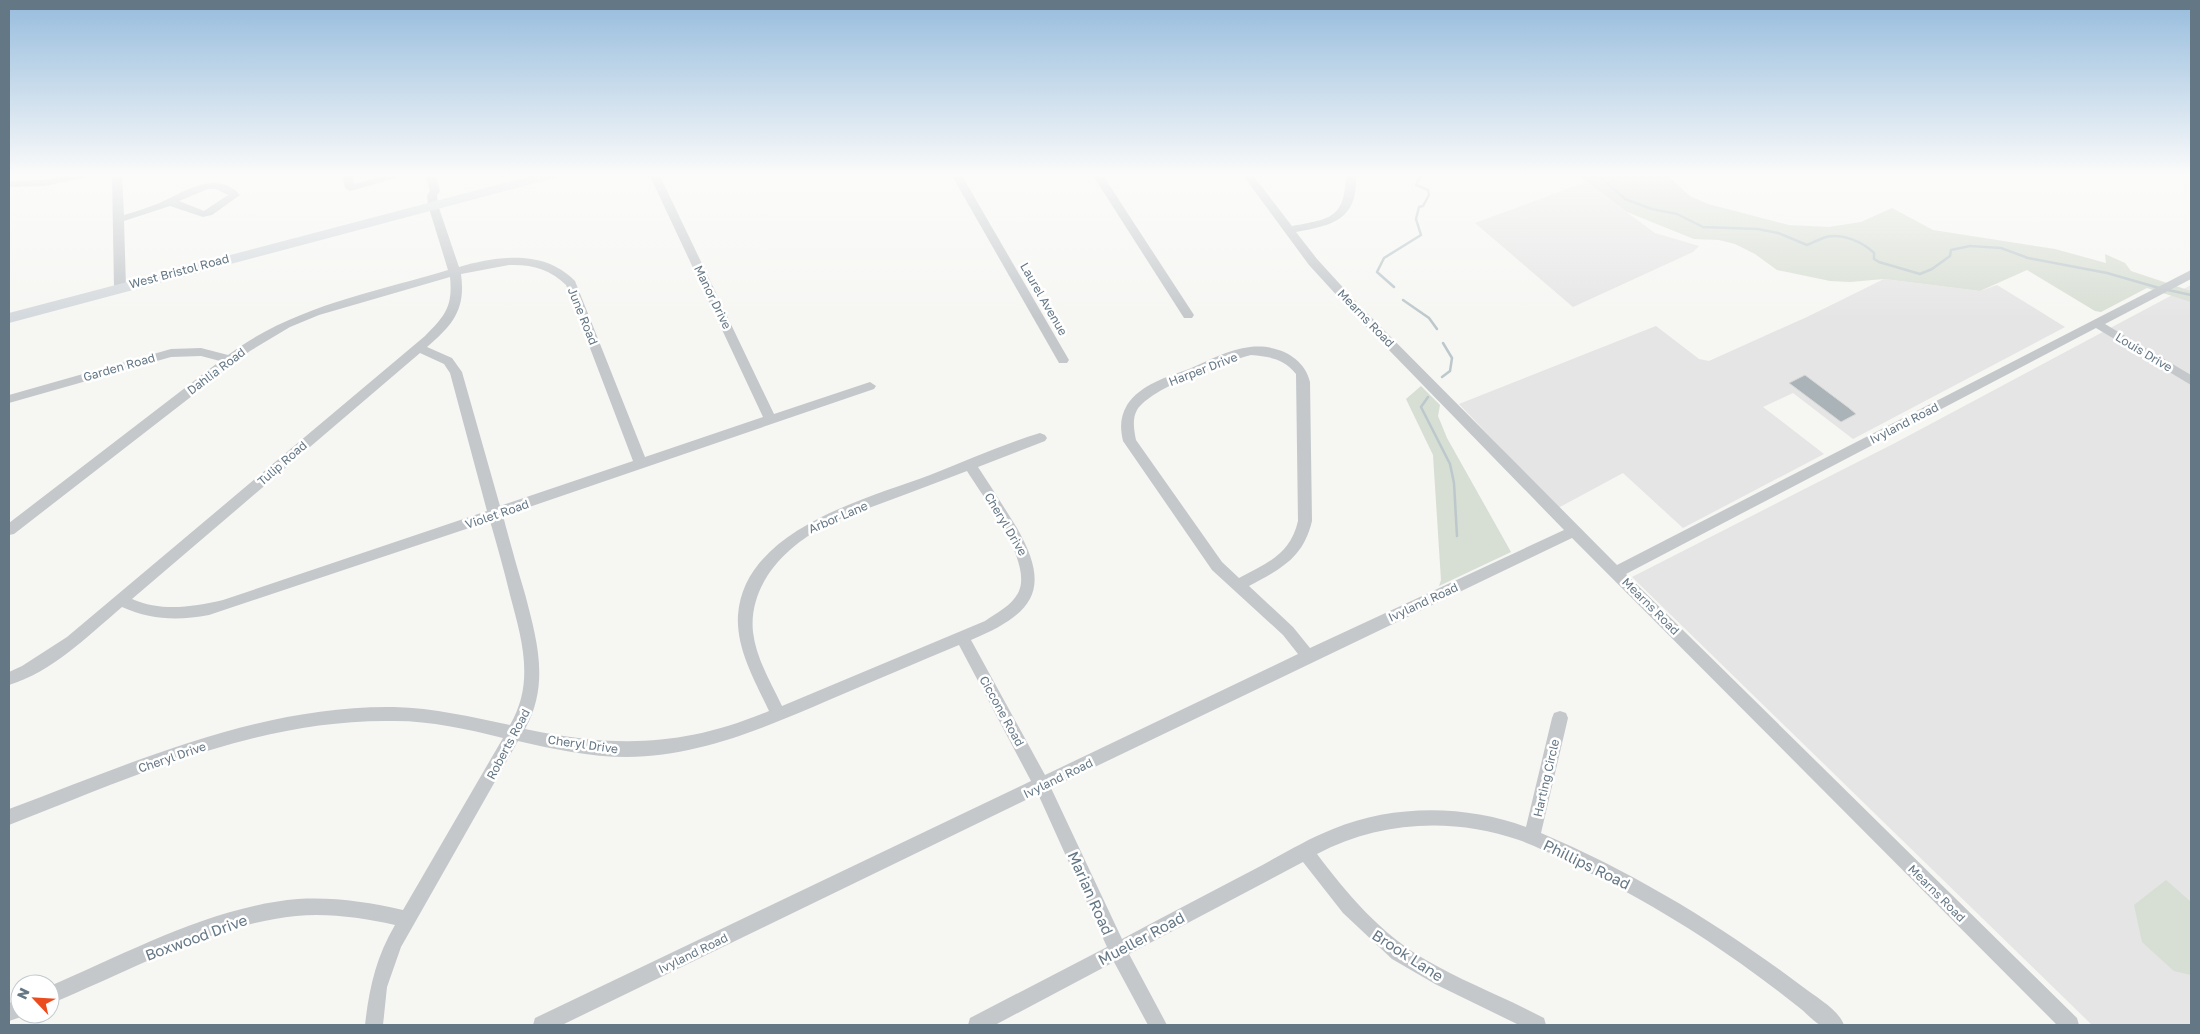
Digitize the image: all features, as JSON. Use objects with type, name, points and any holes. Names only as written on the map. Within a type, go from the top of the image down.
[{"type":"main road","name":"West Bristol Road","points":[[9,318],[352,222]]},
{"type":"street","points":[[118,222],[120,287]]},
{"type":"street","name":"Tulip Road","points":[[9,679],[26,671],[72,642],[418,348],[452,314],[458,294],[454,272],[439,222]]},
{"type":"street","name":"Manor Drive","points":[[677,222],[771,420]]},
{"type":"street","name":"Laurel Avenue","points":[[984,222],[1064,360]]},
{"type":"street","points":[[1128,222],[1188,315]]},
{"type":"street","name":"Mearns Road","points":[[1282,222],[1331,283],[1574,531],[2070,1025]]},
{"type":"street","points":[[1288,230],[1321,222]]},
{"type":"street","name":"June Road","points":[[454,272],[488,263],[522,261],[542,265],[566,278],[573,289],[642,464]]},
{"type":"street","name":"Dahlia Road","points":[[9,530],[230,360],[271,332],[300,317],[454,272]]},
{"type":"street","name":"Ivyland Road","points":[[1616,572],[2191,274]]},
{"type":"street","name":"Louis Drive","points":[[2097,324],[2191,381]]},
{"type":"street","name":"Roberts Road","points":[[374,1025],[378,988],[384,965],[408,919],[515,733],[530,700],[534,675],[533,659],[456,372],[448,361],[418,348]]},
{"type":"street","name":"Harper Drive","points":[[1238,585],[1281,561],[1295,550],[1303,535],[1306,521],[1304,382],[1302,373],[1293,362],[1279,354],[1264,351],[1251,351],[1232,356],[1151,389],[1133,406],[1128,416],[1127,429],[1130,441],[1217,566],[1288,631],[1308,656]]},
{"type":"street","name":"Garden Road","points":[[9,399],[171,353],[201,352],[230,360]]},
{"type":"street","name":"Violet Road","points":[[120,600],[156,613],[199,612],[235,603],[870,386]]},
{"type":"street","name":"Arbor Lane","points":[[778,714],[760,675],[746,632],[749,598],[762,571],[783,547],[816,525],[1040,438]]},
{"type":"street","name":"Cheryl Drive","points":[[9,817],[204,746],[254,731],[336,716],[395,714],[440,718],[594,748],[638,749],[678,745],[724,735],[962,637],[996,622],[1013,610],[1026,591],[1030,579],[1028,560],[970,465]]},
{"type":"street","name":"Ivyland Road","points":[[542,1025],[1308,656],[1574,531]]},
{"type":"street","name":"Ciccone Road","points":[[962,637],[1042,785]]},
{"type":"street","name":"Harting Circle","points":[[1532,838],[1560,718]]},
{"type":"street","name":"Marian Road","points":[[1042,785],[1118,951],[1158,1025]]},
{"type":"street","name":"Phillips Road","points":[[1305,851],[1337,835],[1365,825],[1385,820],[1417,818],[1480,822],[1532,838],[1604,871],[1689,919],[1779,980],[1835,1025]]},
{"type":"street","name":"Mueller Road","points":[[977,1025],[1305,851]]},
{"type":"street","name":"Brook Lane","points":[[1305,851],[1338,897],[1371,932],[1389,946],[1441,978],[1537,1025]]},
{"type":"street","name":"Boxwood Drive","points":[[60,991],[206,930],[260,914],[331,907],[358,909],[408,919]]},
{"type":"shaded area","points":[[1640,222],[1655,233],[1699,246],[1693,252],[1573,307],[1475,223]]},
{"type":"shaded area","points":[[1652,222],[1778,222],[1789,225],[1829,227],[1859,222],[1919,222],[1933,230],[2055,249],[2106,263],[2105,254],[2125,263],[2131,271],[2191,291],[2191,302],[2147,288],[2101,312],[2095,311],[2027,270],[1980,291],[1884,279],[1850,282],[1830,281],[1777,270],[1755,254],[1735,244],[1719,240],[1694,239]]},
{"type":"shaded area","points":[[1884,279],[1980,291],[1997,285],[2065,327],[1853,439],[1793,393],[1763,407],[1824,454],[1683,528],[1623,473],[1558,508],[1459,404],[1656,326],[1699,359],[1709,361],[1807,317]]},
{"type":"shaded area","points":[[2191,285],[2191,1025],[2092,1025],[1632,577],[1895,443]]},
{"type":"shaded area","points":[[1421,386],[1440,405],[1438,416],[1447,438],[1511,552],[1439,586],[1441,580],[1433,455],[1406,399]]},
{"type":"shaded area","points":[[2166,880],[2191,902],[2191,975],[2174,971],[2142,942],[2134,905]]},
{"type":"building","points":[[1805,375],[1856,414],[1841,422],[1789,383]]},
{"type":"waterway","points":[[1394,287],[1377,272],[1384,258],[1421,235],[1417,222]]},
{"type":"waterway","points":[[1694,222],[1703,227],[1758,229],[1778,233],[1807,245],[1826,237],[1845,237],[1869,249],[1874,253],[1874,259],[1879,262],[1920,274],[1932,269],[1950,256],[1951,250],[1970,246],[2001,248],[2028,258],[2107,273],[2159,288]]},
{"type":"waterway","points":[[2168,290],[2191,295]]},
{"type":"waterway","points":[[1403,300],[1429,318],[1437,329]]},
{"type":"waterway","points":[[1442,377],[1450,371],[1452,358],[1443,343]]},
{"type":"waterway","points":[[1428,397],[1421,407],[1450,464],[1454,483],[1457,536]]}]
